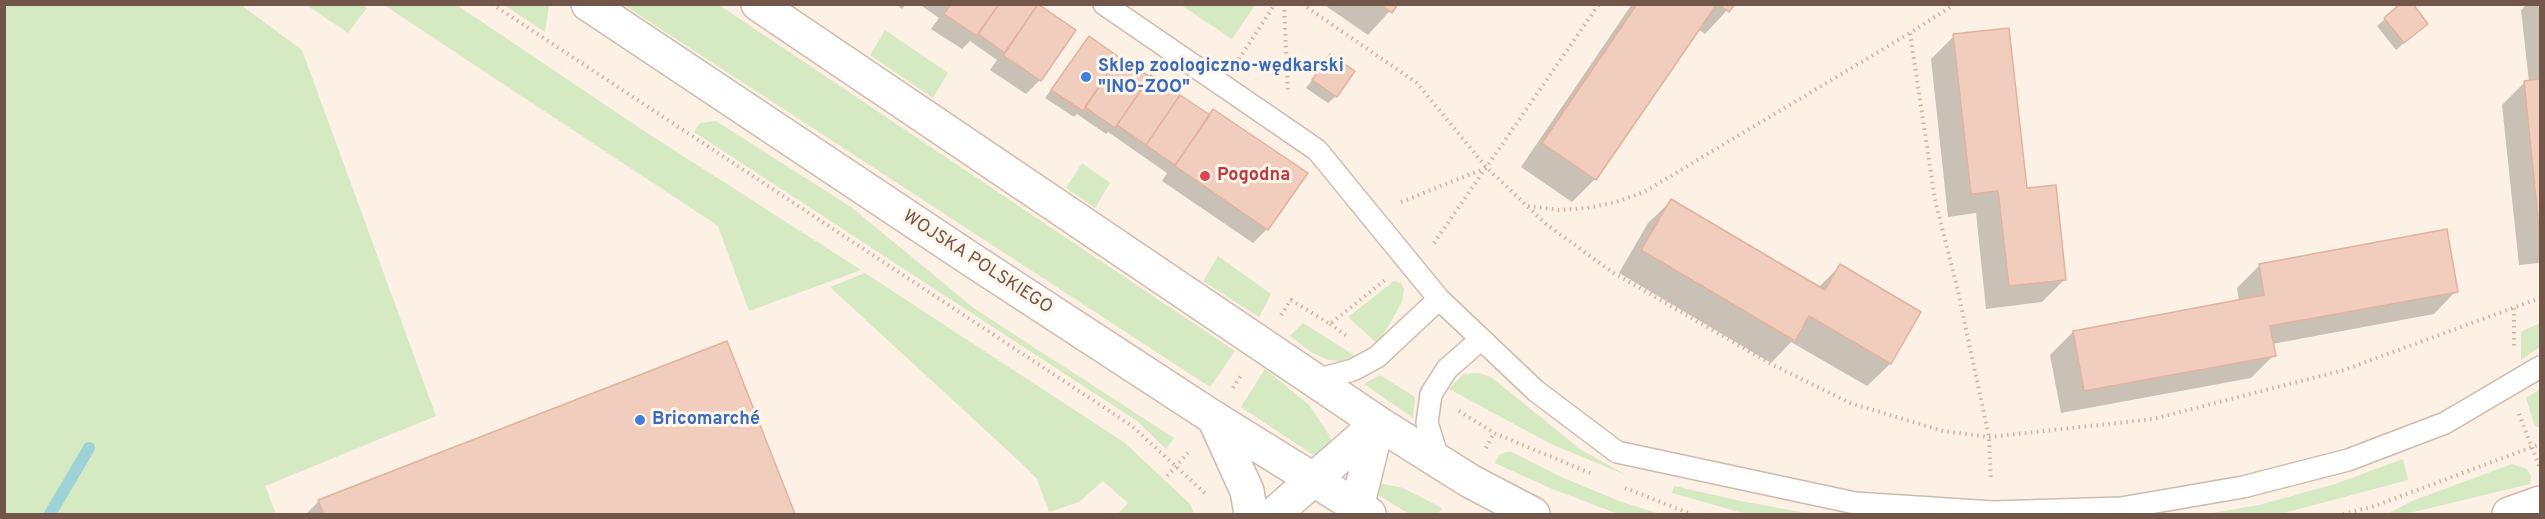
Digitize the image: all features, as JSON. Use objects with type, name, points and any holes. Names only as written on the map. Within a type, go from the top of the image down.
[{"type":"street","name":"WOJSKA POLSKIEGO","points":[[588,4],[1214,418],[1361,512]]},
{"type":"street","points":[[758,4],[1378,423],[1439,461],[1533,514]]},
{"type":"street","points":[[1214,418],[1247,491],[1251,514]]},
{"type":"street","points":[[1274,514],[1378,423]]},
{"type":"street","points":[[1361,512],[1378,423]]},
{"type":"street","points":[[2510,514],[2541,503]]},
{"type":"lane","points":[[1104,4],[1317,150],[1439,299],[1536,391],[1617,452],[1855,504],[1993,512],[2121,508],[2243,487],[2348,460],[2445,423],[2541,367]]},
{"type":"lane","points":[[1315,380],[1353,370],[1377,357],[1439,299]]},
{"type":"lane","points":[[1439,461],[1427,423],[1431,394],[1447,369],[1480,340]]},
{"type":"path","points":[[492,4],[1132,426],[1215,503]]},
{"type":"path","points":[[1221,84],[1275,4]]},
{"type":"path","points":[[1284,4],[1290,132]]},
{"type":"path","points":[[1302,4],[1417,83],[1486,167],[1545,224],[1612,272],[1773,365],[1850,403],[1943,431],[1989,437],[2153,419],[2344,370],[2541,298]]},
{"type":"path","points":[[1415,270],[1599,4]]},
{"type":"path","points":[[1528,206],[1559,210],[1587,208],[1616,202],[1644,192],[1910,33],[1954,4]]},
{"type":"path","points":[[1910,33],[1935,200],[1957,287],[1989,437],[1993,512]]},
{"type":"path","points":[[1370,215],[1486,167]]},
{"type":"path","points":[[1330,324],[1377,357]]},
{"type":"path","points":[[1431,394],[1494,433],[1600,477]]},
{"type":"path","points":[[2343,514],[2372,507],[2541,444]]},
{"type":"path","points":[[1621,486],[1691,514]]},
{"type":"green space","points":[[1255,4],[1232,39],[1181,5]]},
{"type":"green space","points":[[4,5],[241,5],[302,50],[436,416],[265,486],[276,514],[5,514]]},
{"type":"green space","points":[[306,5],[362,5],[367,8],[348,33]]},
{"type":"green space","points":[[384,5],[457,5],[641,129],[861,270],[749,311],[718,226]]},
{"type":"green space","points":[[504,5],[549,5],[545,32]]},
{"type":"green space","points":[[624,5],[719,5],[1235,351],[1210,387]]},
{"type":"green space","points":[[885,30],[948,73],[933,98],[870,55]]},
{"type":"green space","points":[[716,121],[851,207],[975,309],[1174,438],[1166,449],[1137,421],[694,132],[700,123]]},
{"type":"green space","points":[[1082,163],[1110,183],[1095,208],[1066,188]]},
{"type":"green space","points":[[1218,256],[1271,294],[1259,317],[1203,281]]},
{"type":"green space","points":[[865,273],[1125,443],[1190,504],[1194,514],[1118,514],[1128,503],[1103,481],[1079,502],[1049,512],[1037,479],[830,287]]},
{"type":"green space","points":[[1394,281],[1401,283],[1404,289],[1402,302],[1378,344],[1348,317]]},
{"type":"green space","points":[[1303,323],[1357,357],[1340,361],[1328,360],[1311,352],[1290,336]]},
{"type":"green space","points":[[2540,323],[2540,347],[2521,360],[2521,332]]},
{"type":"green space","points":[[1265,369],[1309,405],[1329,435],[1333,447],[1316,457],[1241,407]]},
{"type":"green space","points":[[1479,373],[1491,377],[1580,449],[1626,475],[1551,444],[1449,389],[1463,374]]},
{"type":"green space","points":[[1380,375],[1415,397],[1413,418],[1364,384]]},
{"type":"green space","points":[[2540,389],[2540,428],[2535,426],[2526,398]]},
{"type":"green space","points":[[1512,452],[1559,476],[1619,501],[1660,514],[1618,514],[1550,488],[1495,463],[1499,455]]},
{"type":"green space","points":[[2403,459],[2408,480],[2280,514],[2207,514],[2259,505],[2335,484]]},
{"type":"green space","points":[[2512,464],[2527,469],[2531,476],[2530,484],[2405,514],[2387,514],[2412,501]]},
{"type":"green space","points":[[1374,482],[1403,488],[1442,508],[1438,514],[1409,514],[1372,491]]},
{"type":"green space","points":[[1674,486],[1811,514],[1746,514],[1672,493]]},
{"type":"building","points":[[951,4],[999,4],[977,36],[944,14]]},
{"type":"building","points":[[999,4],[1038,4],[1005,53],[978,34]]},
{"type":"building","points":[[1038,4],[1076,30],[1041,81],[1003,55]]},
{"type":"building","points":[[1379,4],[1398,4],[1392,13]]},
{"type":"building","points":[[1637,4],[1717,4],[1596,180],[1542,143]]},
{"type":"building","points":[[1718,4],[1735,4],[1729,12]]},
{"type":"building","points":[[2400,4],[2413,4],[2428,24],[2404,43],[2384,18]]},
{"type":"building","points":[[2009,28],[2027,188],[2056,185],[2066,280],[2009,286],[1998,191],[1971,194],[1953,34]]},
{"type":"building","points":[[1089,36],[1119,57],[1083,111],[1051,90]]},
{"type":"building","points":[[1330,54],[1355,71],[1337,97],[1312,80]]},
{"type":"building","points":[[1119,57],[1150,77],[1115,128],[1085,107]]},
{"type":"building","points":[[1151,75],[1180,95],[1146,145],[1117,125]]},
{"type":"building","points":[[2540,79],[2540,238],[2524,81]]},
{"type":"building","points":[[1180,95],[1210,115],[1175,165],[1146,145]]},
{"type":"building","points":[[1213,109],[1308,173],[1268,230],[1175,166]]},
{"type":"building","points":[[1671,199],[1825,290],[1840,264],[1921,312],[1891,364],[1809,316],[1795,341],[1641,250]]},
{"type":"building","points":[[2447,229],[2458,292],[2270,326],[2276,356],[2084,391],[2073,331],[2264,295],[2259,264]]},
{"type":"building","name":"Bricomarché","points":[[727,341],[795,514],[324,514],[318,500]]},
{"type":"waterway","points":[[50,514],[89,448]]},
{"type":"place","name":"Sklep zoologiczno-wędkarski \"INO-ZOO\"","points":[[1086,77]]},
{"type":"place","name":"Pogodna","points":[[1205,176]]},
{"type":"place","name":"Bricomarché","points":[[640,420]]}]
